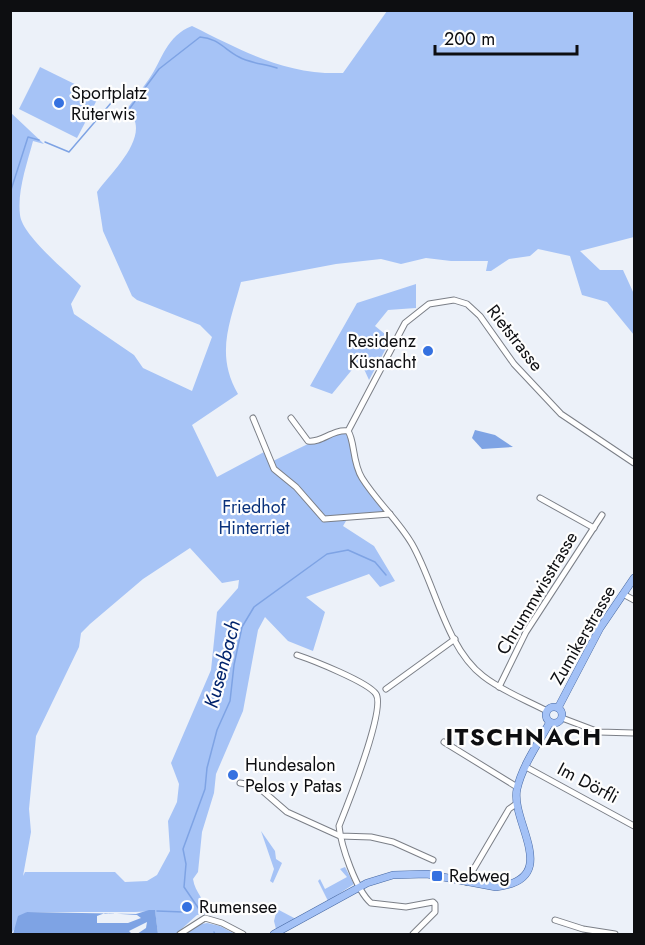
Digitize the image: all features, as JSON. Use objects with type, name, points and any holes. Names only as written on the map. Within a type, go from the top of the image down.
[{"type":"main road","name":"Zumikerstrasse","points":[[558,708],[600,628],[634,578]]},
{"type":"main road","points":[[552,707],[558,708],[562,712],[562,718],[557,723],[550,722],[547,711],[552,707]]},
{"type":"main road","points":[[274,934],[378,878],[407,873],[428,874],[500,886],[515,881],[526,871],[531,852],[516,804],[517,787],[550,722]]},
{"type":"street","name":"Rietstrasse","points":[[348,431],[400,332],[412,315],[437,301],[460,302],[480,316],[511,361],[561,414],[634,464]]},
{"type":"street","points":[[253,418],[274,469],[322,517],[330,520],[390,514]]},
{"type":"street","points":[[291,418],[308,441],[316,441],[338,430],[348,431],[354,462],[362,478],[400,525],[425,569],[454,639],[481,675],[499,687],[547,711]]},
{"type":"street","points":[[540,498],[594,528]]},
{"type":"street","name":"Chrummwisstrasse","points":[[499,687],[526,632],[602,515]]},
{"type":"street","points":[[623,594],[634,600]]},
{"type":"street","points":[[386,689],[454,639]]},
{"type":"street","points":[[297,655],[358,682],[373,690],[378,696],[379,704],[367,751],[339,826],[340,836],[360,887],[370,903],[406,907],[433,902],[437,907],[435,912],[413,934]]},
{"type":"street","points":[[562,718],[599,732],[634,733]]},
{"type":"street","points":[[444,742],[517,787]]},
{"type":"street","name":"Im Dörfli","points":[[526,767],[634,826]]},
{"type":"street","points":[[240,783],[257,786],[287,812],[340,836],[371,837],[393,842],[432,860]]},
{"type":"street","points":[[466,882],[509,809],[516,804]]},
{"type":"street","points":[[180,934],[205,918],[222,923],[243,934]]},
{"type":"street","points":[[555,920],[583,929],[615,934]]},
{"type":"green space","name":"Friedhof Hinterriet","points":[[387,11],[634,11],[634,237],[580,251],[600,270],[623,270],[634,294],[634,335],[607,302],[582,295],[570,256],[538,249],[530,256],[509,259],[491,271],[486,271],[488,261],[426,258],[401,264],[381,259],[336,264],[241,282],[229,325],[226,352],[231,379],[238,394],[192,425],[217,477],[266,451],[271,462],[312,442],[348,431],[362,478],[390,514],[344,519],[346,521],[343,526],[374,546],[395,581],[380,587],[369,574],[306,597],[325,612],[313,651],[288,641],[265,617],[258,630],[243,711],[216,774],[214,793],[202,832],[198,872],[193,879],[207,914],[197,915],[176,934],[158,934],[155,911],[27,912],[11,934],[10,112],[44,144],[33,141],[21,187],[20,215],[36,242],[81,286],[71,304],[74,314],[134,355],[143,368],[192,391],[212,337],[200,325],[132,296],[103,231],[97,192],[121,163],[134,140],[136,129],[134,119],[127,109],[149,79],[171,42],[183,30],[192,26],[283,66],[322,73],[343,73]],"holes":[[[190,548],[222,583],[239,580],[238,588],[217,612],[211,670],[171,763],[179,784],[177,802],[168,821],[170,851],[157,875],[147,881],[125,882],[115,872],[25,872],[23,876],[31,832],[29,809],[36,736],[79,647],[81,633],[143,579]]]},
{"type":"green space","name":"Sportplatz Rüterwis","points":[[40,67],[99,96],[77,138],[19,109]]},
{"type":"green space","points":[[416,284],[416,308],[388,310],[375,326],[391,339],[369,380],[360,360],[332,394],[310,386],[357,303]]},
{"type":"green space","points":[[261,831],[275,851],[276,859],[282,863],[273,883],[270,881],[274,869]]},
{"type":"green space","points":[[345,867],[354,884],[328,901],[318,881],[320,879],[325,889],[347,877],[340,869]]},
{"type":"green space","points":[[277,909],[296,919],[276,929],[274,921]]},
{"type":"green space","points":[[207,923],[220,926],[235,934],[186,934],[197,925]]},
{"type":"shaded area","points":[[475,430],[495,435],[513,447],[482,449],[472,438]]},
{"type":"shaded area","name":"Rumensee","points":[[155,910],[158,934],[137,934],[146,928],[147,922],[129,931],[132,934],[13,934],[18,916],[27,912],[104,913],[97,916],[97,923],[128,923],[141,918],[137,915],[115,914],[136,914]]},
{"type":"waterway","points":[[130,108],[159,69],[200,37],[217,42],[243,59],[277,68]]},
{"type":"waterway","points":[[45,142],[69,152],[111,103]]},
{"type":"waterway","points":[[10,193],[28,137],[39,140]]},
{"type":"waterway","name":"Kusenbach","points":[[201,912],[184,887],[186,864],[183,849],[205,789],[207,768],[217,730],[230,701],[234,665],[242,627],[254,607],[327,554],[348,550],[375,562],[386,575]]},
{"type":"waterway","points":[[157,911],[183,912]]},
{"type":"place","name":"Sportplatz Rüterwis","points":[[59,103]]},
{"type":"place","name":"Residenz Küsnacht","points":[[428,351]]},
{"type":"place","name":"Hundesalon Pelos y Patas","points":[[233,775]]},
{"type":"place","name":"Rebweg","points":[[437,876]]},
{"type":"place","name":"Rumensee","points":[[187,907]]},
{"type":"district","name":"ITSCHNACH","points":[[524,737]]}]
